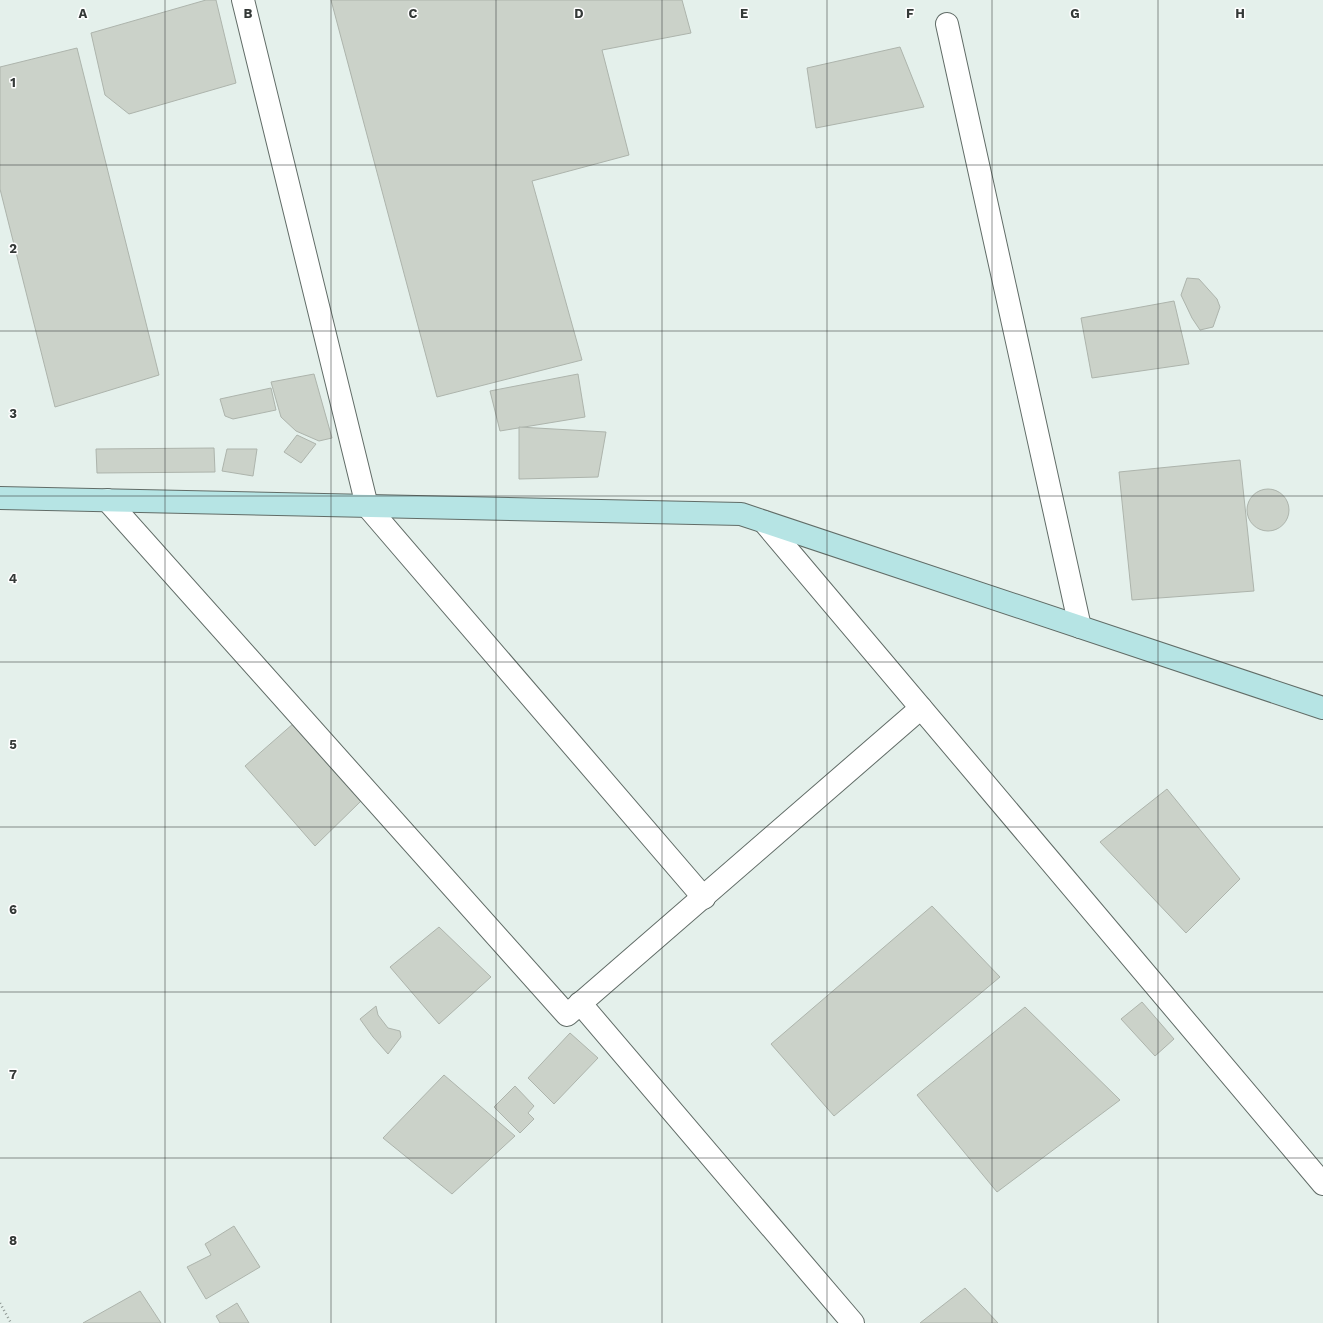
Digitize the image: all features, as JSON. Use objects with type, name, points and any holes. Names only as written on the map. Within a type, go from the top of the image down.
[{"type":"street","points":[[243,0],[367,506],[704,898]]},
{"type":"street","points":[[947,24],[1080,627]]},
{"type":"street","points":[[0,498],[741,514],[1323,708]]},
{"type":"street","points":[[107,500],[567,1015],[704,898],[921,708]]},
{"type":"street","points":[[764,522],[1323,1184]]},
{"type":"street","points":[[580,1003],[852,1323]]},
{"type":"path","points":[[0,1303],[12,1323]]},
{"type":"building","points":[[206,0],[216,0],[236,83],[129,114],[105,95],[91,33]]},
{"type":"building","points":[[331,0],[682,0],[691,33],[602,50],[629,155],[532,181],[582,360],[437,397]]},
{"type":"building","points":[[900,47],[924,107],[816,128],[807,68]]},
{"type":"building","points":[[77,48],[159,375],[55,407],[0,189],[0,67]]},
{"type":"building","points":[[1187,278],[1199,279],[1217,299],[1220,307],[1213,327],[1200,330],[1192,318],[1181,295]]},
{"type":"building","points":[[1174,301],[1189,364],[1092,378],[1081,318]]},
{"type":"building","points":[[314,374],[332,438],[319,441],[296,431],[281,417],[271,382]]},
{"type":"building","points":[[578,374],[585,417],[500,431],[490,391]]},
{"type":"building","points":[[271,388],[276,410],[233,419],[225,416],[220,399]]},
{"type":"building","points":[[519,427],[606,432],[598,477],[519,479]]},
{"type":"building","points":[[297,435],[316,444],[301,463],[284,452]]},
{"type":"building","points":[[214,448],[215,472],[97,473],[96,449]]},
{"type":"building","points":[[227,449],[257,449],[253,476],[222,471]]},
{"type":"building","points":[[1240,460],[1254,591],[1132,600],[1119,472]]},
{"type":"building","points":[[1268,489],[1283,495],[1289,510],[1283,525],[1268,531],[1253,525],[1247,510],[1253,495]]},
{"type":"building","points":[[294,723],[361,801],[315,846],[245,766]]},
{"type":"building","points":[[1167,789],[1240,879],[1186,933],[1100,842]]},
{"type":"building","points":[[932,906],[1000,977],[834,1116],[771,1044]]},
{"type":"building","points":[[439,927],[491,977],[439,1024],[390,967]]},
{"type":"building","points":[[1142,1002],[1174,1039],[1155,1056],[1121,1019]]},
{"type":"building","points":[[376,1006],[378,1015],[388,1028],[400,1031],[401,1037],[388,1054],[360,1019]]},
{"type":"building","points":[[1025,1007],[1120,1100],[997,1192],[917,1095]]},
{"type":"building","points":[[570,1033],[598,1058],[554,1104],[528,1078]]},
{"type":"building","points":[[444,1075],[515,1136],[452,1194],[383,1138]]},
{"type":"building","points":[[515,1086],[534,1106],[528,1113],[534,1119],[520,1133],[494,1107]]},
{"type":"building","points":[[234,1226],[260,1267],[206,1299],[187,1267],[211,1255],[205,1244]]},
{"type":"building","points":[[965,1288],[998,1323],[920,1323]]},
{"type":"building","points":[[140,1291],[161,1323],[83,1323]]},
{"type":"building","points":[[237,1303],[249,1323],[220,1323],[216,1316]]}]
